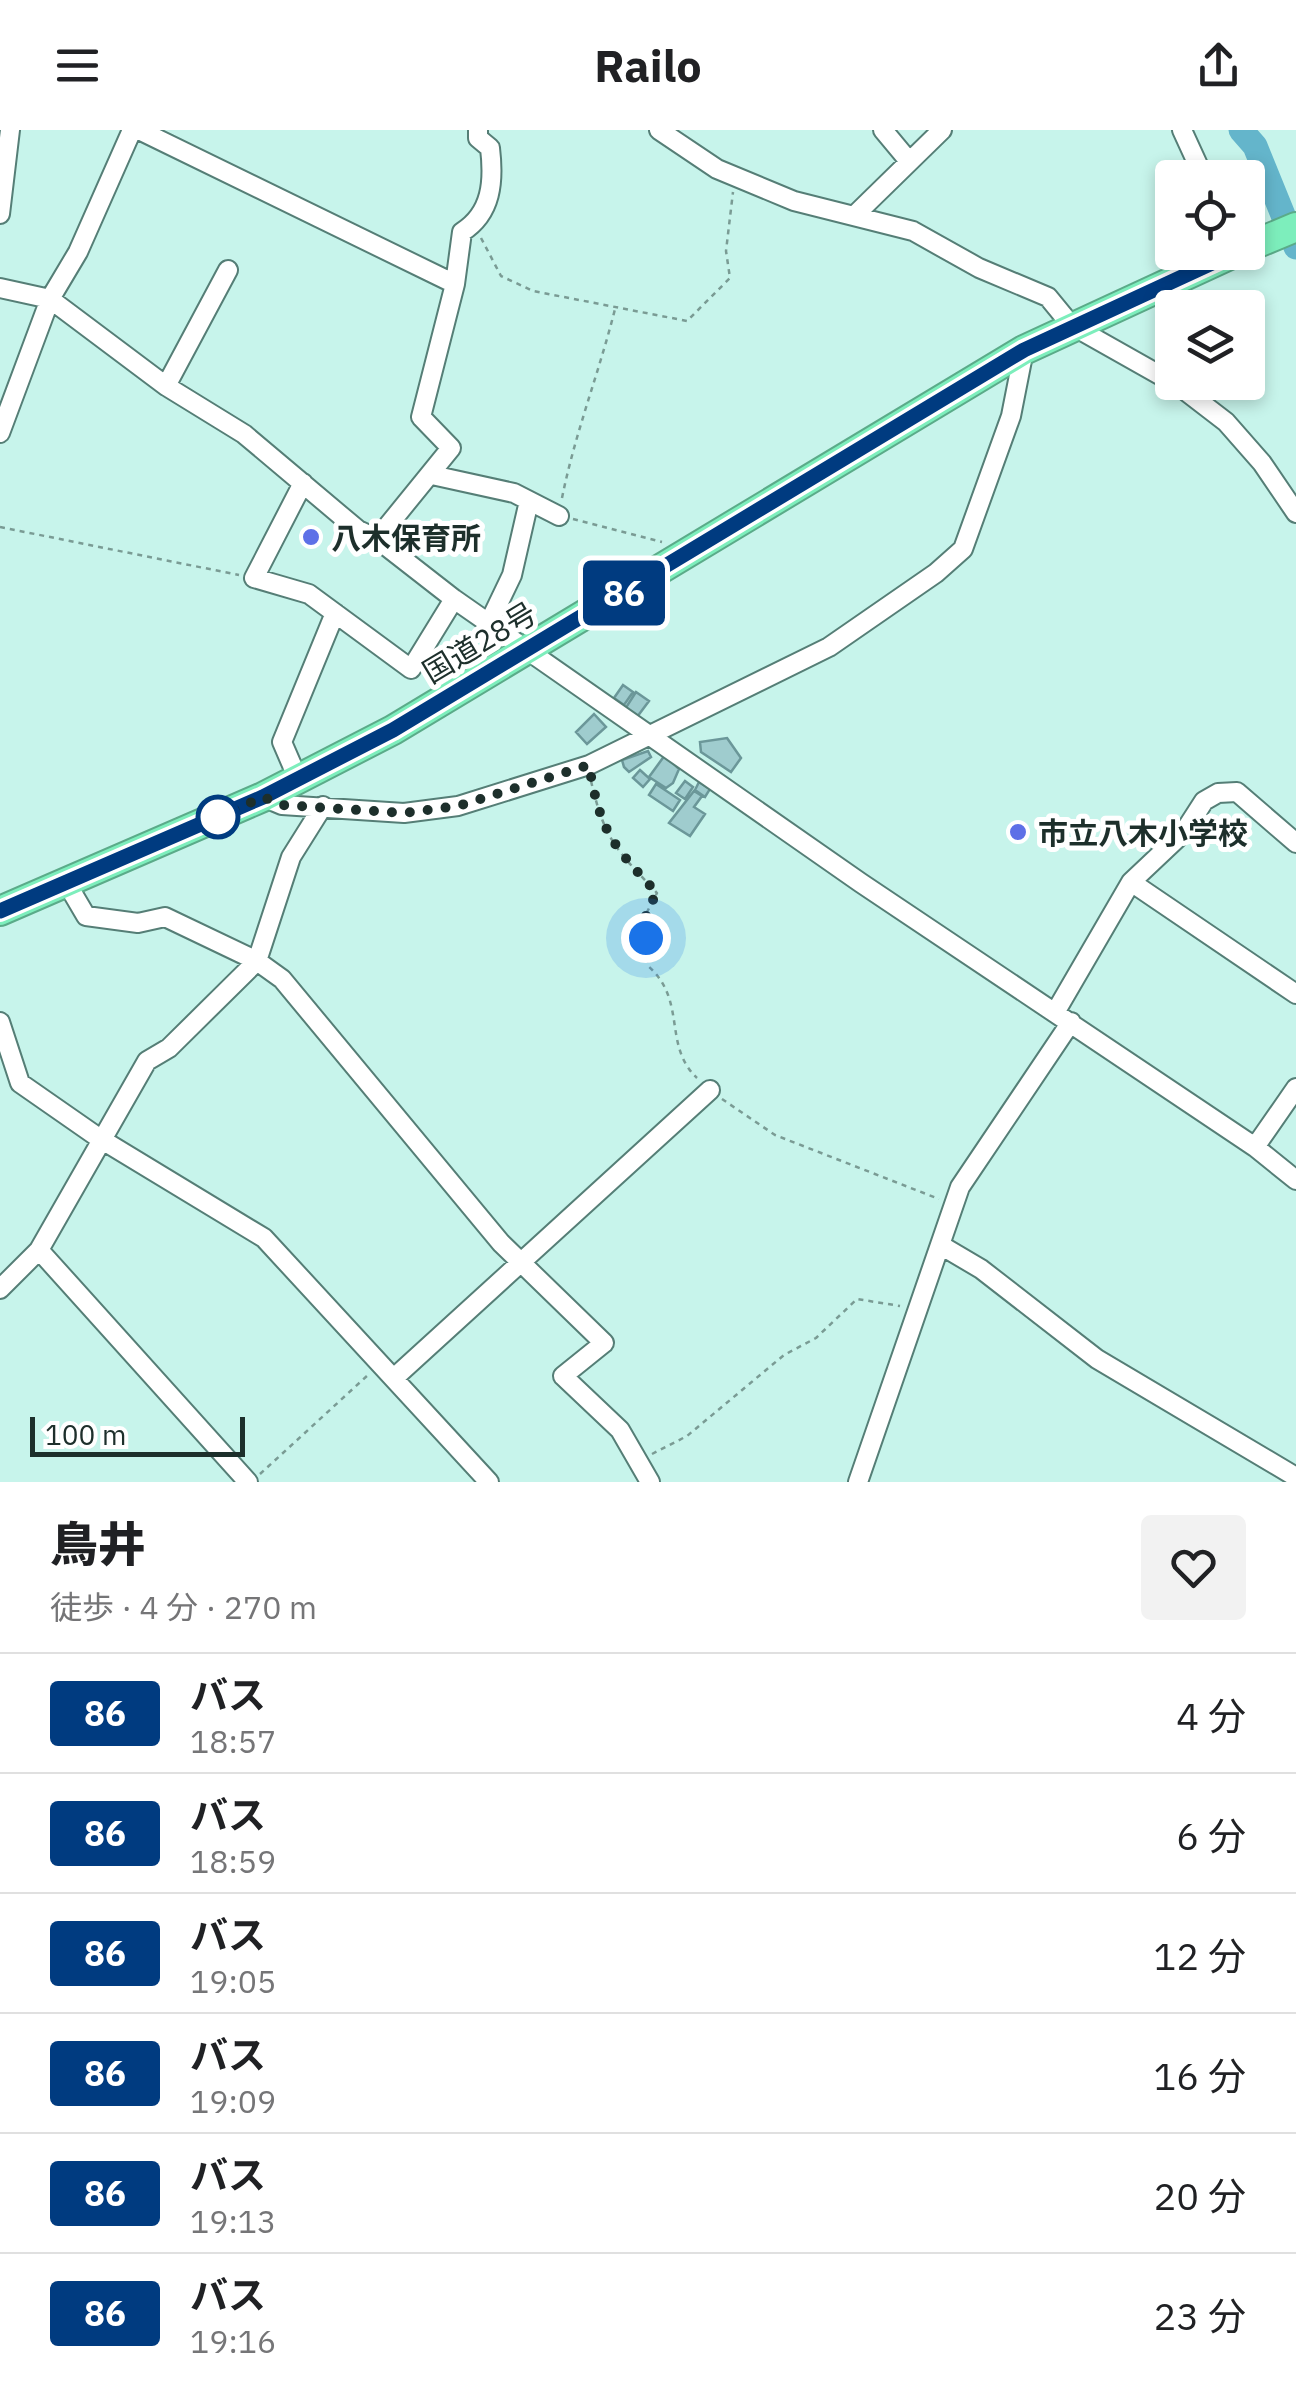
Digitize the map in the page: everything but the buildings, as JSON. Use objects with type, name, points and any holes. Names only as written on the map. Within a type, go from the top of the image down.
[{"type":"highway","name":"国道28号","points":[[1265,240],[1296,227]]},
{"type":"highway","name":"国道28号","points":[[0,911],[298,779],[529,650],[1024,350],[1195,270]]},
{"type":"street","points":[[0,214],[10,130]]},
{"type":"street","points":[[0,433],[50,299],[78,252],[136,130],[455,284]]},
{"type":"street","points":[[378,539],[451,448],[421,417],[455,284],[462,232],[476,223],[494,182],[490,148],[478,138],[478,130]]},
{"type":"street","points":[[658,130],[679,148],[794,201],[914,230],[978,268],[1048,297],[1071,325],[1155,372]]},
{"type":"street","points":[[882,130],[908,160]]},
{"type":"street","points":[[855,215],[942,130]]},
{"type":"street","points":[[1182,130],[1196,160]]},
{"type":"street","points":[[166,386],[228,270]]},
{"type":"street","points":[[0,288],[50,299],[166,386],[244,434],[358,530],[378,539],[454,599],[648,736],[1254,1147],[1296,1180]]},
{"type":"street","points":[[263,797],[282,805],[404,813],[458,806],[589,765],[829,647],[936,573],[963,549],[1011,416],[1024,350]]},
{"type":"street","points":[[1197,400],[1226,422],[1262,462],[1296,513]]},
{"type":"street","points":[[432,475],[514,493],[559,516]]},
{"type":"street","points":[[303,483],[254,578],[309,594],[411,669],[454,599]]},
{"type":"street","points":[[489,623],[512,575],[529,501]]},
{"type":"street","points":[[298,779],[282,742],[335,613]]},
{"type":"street","points":[[858,1482],[921,1309],[960,1187],[1063,1016],[1131,882],[1184,832],[1204,801],[1218,793],[1242,794],[1296,844]]},
{"type":"street","points":[[0,1290],[39,1250],[100,1138],[148,1061],[169,1048],[257,961],[291,856],[323,806]]},
{"type":"street","points":[[66,882],[86,916],[138,923],[165,917],[257,961],[282,979],[520,1264],[604,1343],[564,1376],[620,1430],[641,1460],[650,1482]]},
{"type":"street","points":[[1131,882],[1296,994]]},
{"type":"street","points":[[0,1022],[20,1083],[100,1138],[264,1238],[488,1482]]},
{"type":"street","points":[[1254,1147],[1296,1088]]},
{"type":"street","points":[[394,1378],[710,1090]]},
{"type":"street","points":[[942,1246],[980,1270],[1097,1360],[1296,1478]]},
{"type":"street","points":[[39,1250],[250,1482]]},
{"type":"path","points":[[476,223],[483,245],[501,276],[533,291],[687,321],[730,278],[726,251],[735,175]]},
{"type":"path","points":[[615,307],[592,399],[573,443],[559,516],[693,550]]},
{"type":"path","points":[[0,527],[254,578]]},
{"type":"path","points":[[589,765],[599,820],[614,846],[657,893],[646,912],[646,966],[663,979],[672,998],[680,1053],[690,1071],[710,1090],[775,1135],[938,1200],[960,1187]]},
{"type":"path","points":[[641,1460],[687,1436],[784,1355],[816,1338],[857,1299],[921,1309]]},
{"type":"path","points":[[250,1482],[381,1363]]},
{"type":"waterway","points":[[1241,130],[1255,146],[1296,247]]},
{"type":"bus line","name":"86","points":[[0,911],[263,797],[393,730],[1024,350],[1195,270]]},
{"type":"place","name":"八木保育所","points":[[311,537]]},
{"type":"place","name":"市立八木小学校","points":[[1018,832]]},
{"type":"route","points":[[218,817],[263,797],[282,805],[404,813],[458,806],[589,765],[599,820],[614,846],[657,893],[646,912],[646,938]]}]
